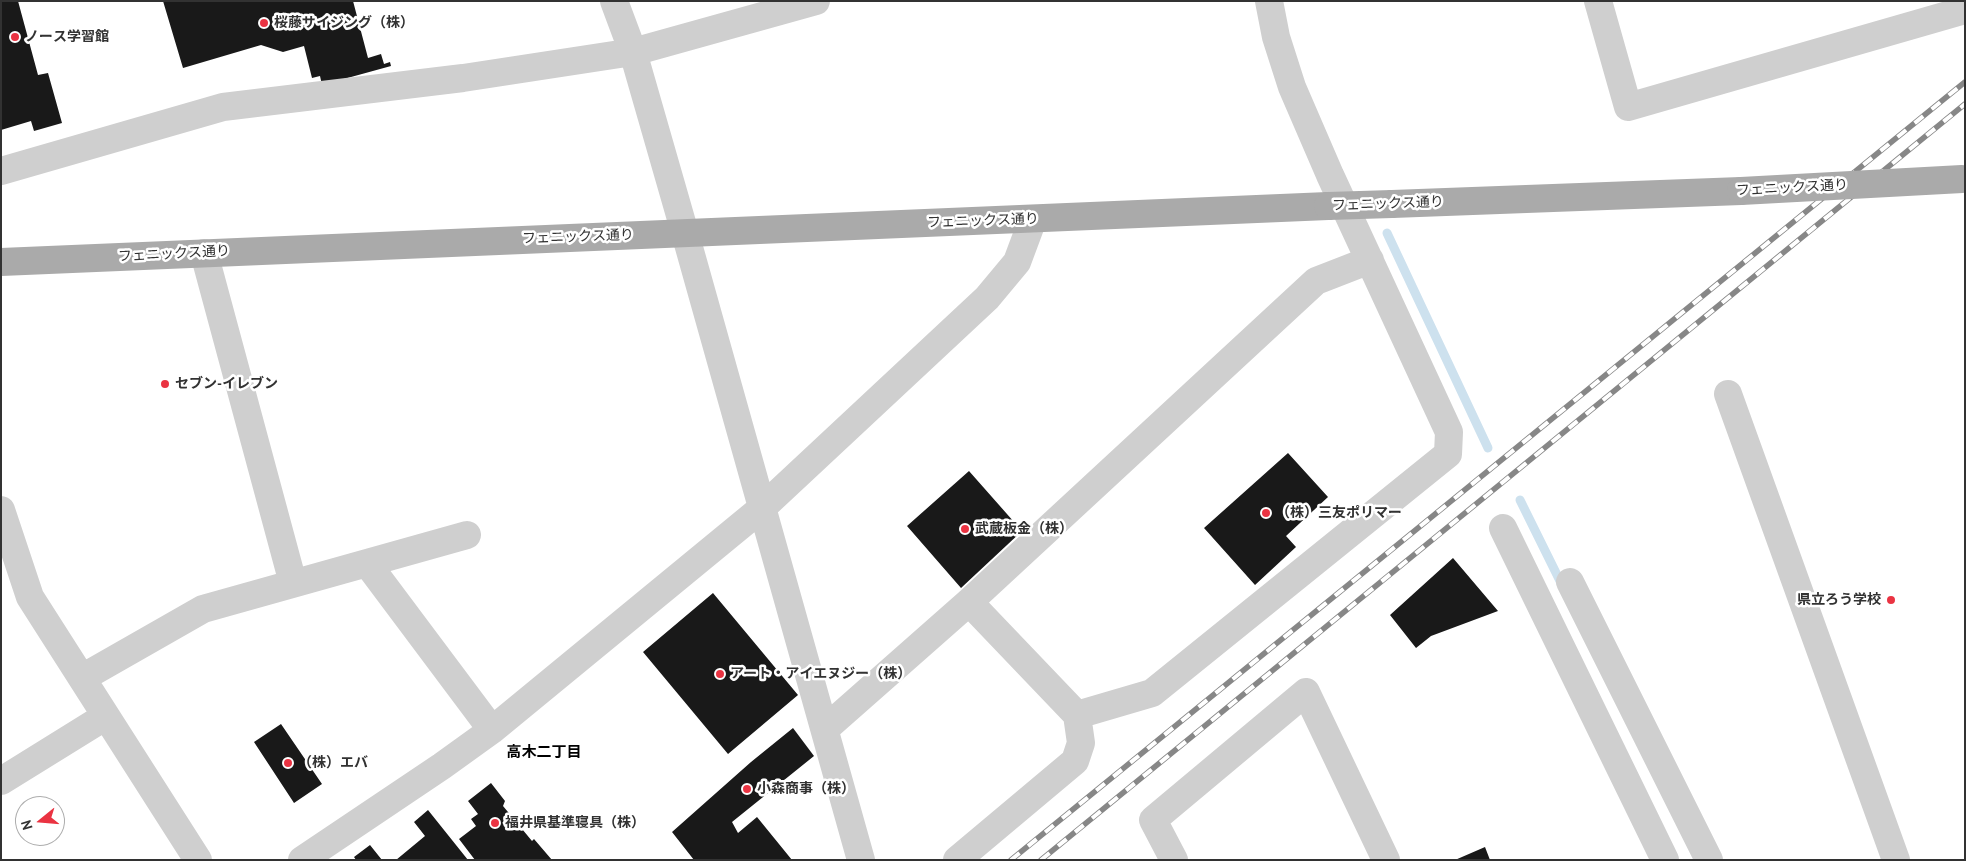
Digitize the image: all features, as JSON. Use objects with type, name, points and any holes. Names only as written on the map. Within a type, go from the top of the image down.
[{"type":"main road","name":"フェニックス通り","points":[[1,262],[1328,206],[1741,191],[1964,179]]},
{"type":"street","points":[[614,1],[633,52],[861,860]]},
{"type":"street","points":[[1,171],[223,108],[463,78],[633,52],[816,1]]},
{"type":"street","points":[[1077,715],[1152,693],[1448,454],[1450,432],[1292,88],[1276,37],[1268,1]]},
{"type":"street","points":[[1598,1],[1628,107],[1965,10]]},
{"type":"street","points":[[302,860],[492,730],[762,508],[987,298],[1017,262],[1033,219]]},
{"type":"street","points":[[204,253],[293,583]]},
{"type":"street","points":[[825,729],[969,602],[1316,281],[1370,260]]},
{"type":"street","points":[[1728,394],[1896,860]]},
{"type":"street","points":[[3,524],[30,597],[198,860]]},
{"type":"street","points":[[1503,528],[1666,860]]},
{"type":"street","points":[[82,678],[203,609],[467,535]]},
{"type":"street","points":[[367,563],[492,730]]},
{"type":"street","points":[[1570,582],[1709,860]]},
{"type":"street","points":[[957,860],[1074,761],[1081,743],[1077,715],[969,602]]},
{"type":"street","points":[[1174,860],[1153,820],[1306,692],[1386,860]]},
{"type":"street","points":[[1,781],[106,716]]},
{"type":"building","name":"ノース学習館","points":[[1,1],[18,1],[38,75],[48,73],[62,123],[34,131],[31,121],[1,130]]},
{"type":"building","name":"桜藤サイジング（株）","points":[[163,1],[353,1],[368,58],[381,54],[384,64],[390,62],[391,66],[322,85],[320,76],[312,78],[304,46],[283,52],[261,45],[183,68]]},
{"type":"building","name":"（株）三友ポリマー","points":[[1288,453],[1328,497],[1286,536],[1296,547],[1255,585],[1204,528]]},
{"type":"building","name":"武蔵板金（株）","points":[[969,471],[1022,531],[961,588],[907,526]]},
{"type":"building","points":[[1453,558],[1498,611],[1431,636],[1416,648],[1390,615]]},
{"type":"building","name":"アート・アイエヌジー（株）","points":[[713,593],[798,695],[728,754],[643,652]]},
{"type":"building","name":"（株）エバ","points":[[281,724],[322,784],[294,803],[254,742]]},
{"type":"building","name":"小森商事（株）","points":[[793,728],[814,756],[732,822],[738,833],[757,817],[792,860],[694,860],[672,832],[751,762]]},
{"type":"building","name":"福井県基準寝具（株）","points":[[491,783],[505,801],[503,806],[532,841],[534,839],[552,860],[475,860],[459,839],[476,826],[471,819],[478,814],[468,801]]},
{"type":"building","points":[[428,810],[468,860],[396,860],[425,836],[414,822]]},
{"type":"building","points":[[370,845],[382,860],[356,860],[354,857]]},
{"type":"building","points":[[1485,847],[1490,860],[1455,860]]},
{"type":"waterway","points":[[1387,233],[1488,448]]},
{"type":"waterway","points":[[1520,500],[1563,587]]},
{"type":"railway","points":[[1011,860],[1965,82]]},
{"type":"railway","points":[[1041,860],[1965,104]]},
{"type":"place","name":"桜藤サイジング（株）","points":[[264,23]]},
{"type":"place","name":"ノース学習館","points":[[15,37]]},
{"type":"place","name":"セブン-イレブン","points":[[165,384]]},
{"type":"place","name":"（株）三友ポリマー","points":[[1266,513]]},
{"type":"place","name":"武蔵板金（株）","points":[[965,529]]},
{"type":"place","name":"県立ろう学校","points":[[1891,600]]},
{"type":"place","name":"アート・アイエヌジー（株）","points":[[720,674]]},
{"type":"place","name":"（株）エバ","points":[[288,763]]},
{"type":"place","name":"小森商事（株）","points":[[747,789]]},
{"type":"place","name":"福井県基準寝具（株）","points":[[495,823]]},
{"type":"district","name":"高木二丁目","points":[[544,753]]}]
